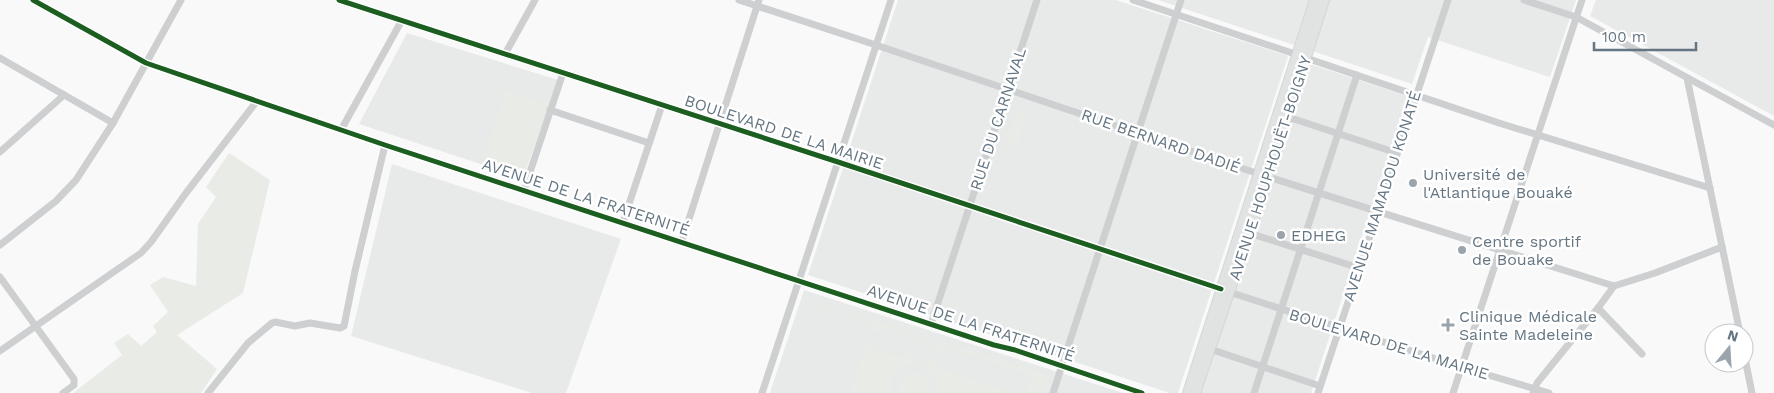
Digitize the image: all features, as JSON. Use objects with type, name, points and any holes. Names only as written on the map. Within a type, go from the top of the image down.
[{"type":"highway","name":"AVENUE HOUPHOUËT-BOIGNY","points":[[1196,393],[1225,291],[1248,233],[1264,175],[1288,117],[1315,0]]},
{"type":"highway","name":"AVENUE HOUPHOUËT-BOIGNY","points":[[1188,393],[1225,291],[1302,56],[1324,0]]},
{"type":"street","name":"AVENUE DE LA FRATERNITÉ","points":[[33,0],[146,63],[385,145],[1142,393]]},
{"type":"street","points":[[1,243],[56,202],[89,163],[181,0]]},
{"type":"street","name":"BOULEVARD DE LA MAIRIE","points":[[339,0],[838,162],[1280,310],[1534,391],[1549,393]]},
{"type":"street","points":[[505,54],[535,0]]},
{"type":"street","name":"RUE BERNARD DADIÉ","points":[[739,0],[758,3],[876,45],[1264,175],[1614,286]]},
{"type":"street","points":[[762,393],[891,0]]},
{"type":"street","name":"RUE DU CARNAVAL","points":[[931,324],[1036,0]]},
{"type":"street","points":[[1133,0],[1537,135],[1710,188]]},
{"type":"street","points":[[1053,393],[1181,0]]},
{"type":"street","name":"AVENUE MAMADOU KONATÉ","points":[[1319,390],[1448,0]]},
{"type":"street","points":[[1524,0],[1576,17],[1774,125]]},
{"type":"street","points":[[1453,393],[1582,0]]},
{"type":"street","points":[[682,241],[758,3]]},
{"type":"street","points":[[341,130],[402,20]]},
{"type":"street","points":[[1,61],[113,123]]},
{"type":"street","points":[[524,190],[563,72]]},
{"type":"street","points":[[1254,393],[1299,249],[1357,75]]},
{"type":"street","points":[[1687,78],[1738,323]]},
{"type":"street","points":[[0,152],[64,95]]},
{"type":"street","points":[[0,351],[148,246],[257,101]]},
{"type":"street","points":[[623,222],[662,105]]},
{"type":"street","points":[[550,110],[649,143]]},
{"type":"street","points":[[1288,117],[1397,152]]},
{"type":"street","points":[[208,393],[248,343],[272,323],[295,326],[310,323],[340,328],[344,326],[385,145]]},
{"type":"street","points":[[1248,233],[1359,268]]},
{"type":"street","points":[[1534,391],[1543,375],[1614,286],[1655,273],[1722,247]]},
{"type":"street","points":[[0,277],[74,379],[74,385],[63,393]]},
{"type":"street","points":[[1598,308],[1642,354]]},
{"type":"street","points":[[1210,349],[1319,390]]},
{"type":"street","points":[[1748,373],[1752,393]]},
{"type":"shaded area","points":[[898,0],[1116,0],[1288,56],[1178,393],[1170,393],[808,275]]},
{"type":"shaded area","points":[[1158,0],[1576,0],[1550,77],[1428,37],[1412,84]]},
{"type":"shaded area","points":[[1596,0],[1774,0],[1774,116],[1590,16]]},
{"type":"shaded area","points":[[407,33],[558,80],[523,178],[359,124]]},
{"type":"shaded area","points":[[1300,61],[1408,96],[1311,393],[1191,393]]},
{"type":"shaded area","points":[[506,90],[549,104],[523,178],[481,164]]},
{"type":"shaded area","points":[[1018,107],[1025,118],[1019,144],[1005,147]]},
{"type":"shaded area","points":[[229,153],[270,180],[243,293],[177,335],[217,369],[201,393],[73,393],[122,355],[114,343],[128,334],[141,346],[157,332],[153,326],[168,312],[150,285],[163,277],[196,286],[198,224],[216,197],[206,187]]},
{"type":"shaded area","points":[[392,164],[621,239],[566,393],[532,393],[351,336]]},
{"type":"shaded area","points":[[804,290],[1123,393],[770,393]]},
{"type":"shaded area","points":[[809,300],[922,336],[919,345],[915,344],[917,338],[882,327],[880,333],[869,329],[871,323],[808,303]]},
{"type":"shaded area","points":[[867,339],[875,342],[873,348],[904,358],[906,351],[915,354],[914,364],[903,367],[893,377],[892,393],[850,392]]},
{"type":"shaded area","points":[[939,341],[1050,376],[1044,393],[1025,393],[1031,375],[944,347],[942,353],[930,349],[932,343],[937,344]]},
{"type":"shaded area","points":[[926,358],[939,362],[937,368],[1014,393],[935,393],[936,385],[934,378],[924,366]]},
{"type":"shaded area","points":[[914,372],[926,379],[928,385],[927,393],[900,393],[899,385],[901,379]]},
{"type":"cycle path","points":[[33,0],[146,63],[385,145],[1142,393]]},
{"type":"cycle path","points":[[339,0],[1221,289]]},
{"type":"place","name":"Université de l'Atlantique Bouaké","points":[[1413,183]]},
{"type":"place","name":"EDHEG","points":[[1281,235]]},
{"type":"place","name":"Centre sportif de Bouake","points":[[1462,250]]},
{"type":"place","name":"Clinique Médicale Sainte Madeleine","points":[[1448,325]]}]
